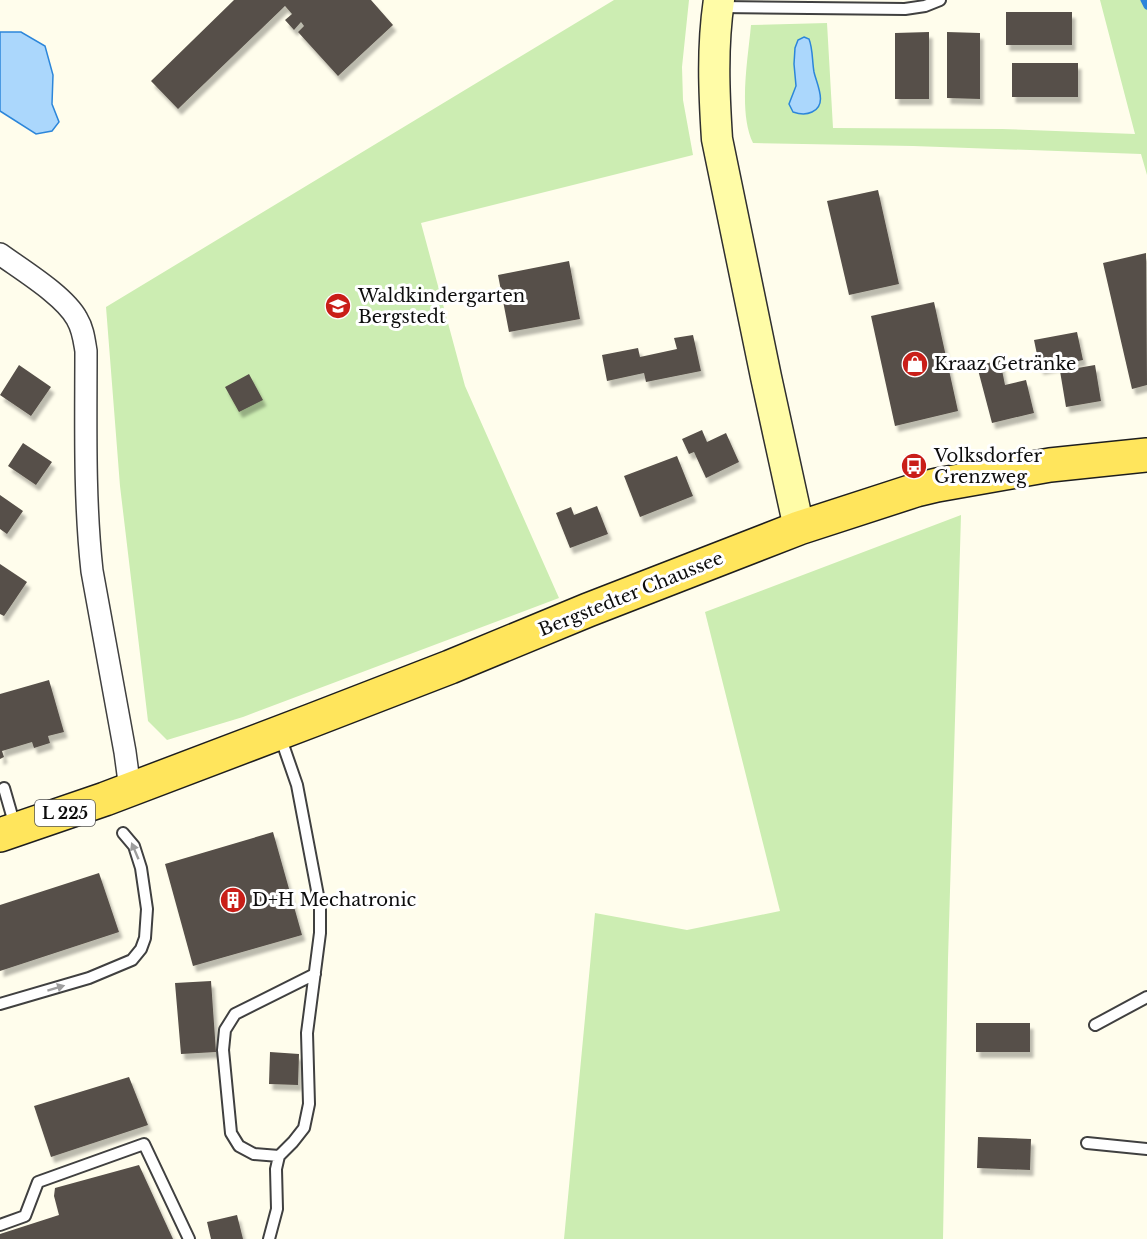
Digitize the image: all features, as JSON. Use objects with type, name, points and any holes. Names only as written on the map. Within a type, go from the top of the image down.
[{"type":"main road","name":"Bergstedter Chaussee","points":[[130,789],[450,667],[588,610],[799,528],[937,485],[1050,465],[1147,455]]},
{"type":"main road","name":"L 225","points":[[6,832],[130,789]]},
{"type":"street","points":[[718,4],[714,58],[717,139],[799,528]]},
{"type":"street","points":[[0,254],[59,297],[76,317],[83,332],[86,351],[87,500],[90,552],[130,789]]},
{"type":"lane","points":[[718,4],[904,9],[925,6],[940,0]]},
{"type":"lane","points":[[269,1239],[277,1209],[276,1169],[279,1156],[304,1128],[309,1104],[307,1033],[321,933],[320,906],[297,785],[279,733]]},
{"type":"lane","points":[[4,788],[6,832]]},
{"type":"lane","points":[[0,1004],[89,978],[132,960],[141,949],[145,938],[147,909],[141,868],[135,846],[123,833]]},
{"type":"lane","points":[[279,1156],[254,1154],[239,1146],[231,1133],[223,1050],[225,1030],[235,1014],[315,974]]},
{"type":"lane","points":[[1095,1025],[1147,997]]},
{"type":"lane","points":[[1087,1143],[1147,1149]]},
{"type":"lane","points":[[0,1225],[25,1216],[38,1182],[144,1144],[189,1239]]},
{"type":"green space","points":[[614,0],[689,0],[682,67],[683,100],[693,155],[421,223],[465,386],[559,598],[243,717],[167,740],[148,721],[120,486],[106,307]]},
{"type":"green space","points":[[1100,0],[1147,0],[1147,175],[1141,154],[753,143],[748,130],[745,101],[751,25],[827,23],[833,128],[1002,129],[1135,134]]},
{"type":"green space","points":[[961,515],[948,959],[943,1239],[564,1239],[595,913],[687,930],[780,911],[705,612]]},
{"type":"water","points":[[0,32],[21,32],[45,46],[53,75],[52,104],[59,122],[52,131],[36,134],[0,111]]},
{"type":"water","points":[[804,37],[809,39],[820,100],[817,109],[802,114],[793,112],[789,104],[796,86],[795,48],[798,40]]},
{"type":"building","points":[[234,0],[371,0],[393,25],[338,76],[298,32],[304,26],[301,22],[294,30],[285,20],[292,14],[285,6],[178,109],[151,81]]},
{"type":"building","points":[[1006,12],[1072,12],[1072,45],[1006,45]]},
{"type":"building","points":[[929,32],[929,99],[895,99],[895,33]]},
{"type":"building","points":[[947,32],[980,33],[980,99],[947,98]]},
{"type":"building","points":[[1012,63],[1078,63],[1078,97],[1012,97]]},
{"type":"building","points":[[878,190],[899,284],[849,295],[827,201]]},
{"type":"building","points":[[1146,253],[1147,385],[1132,389],[1103,263]]},
{"type":"building","points":[[569,261],[580,319],[509,332],[498,275]]},
{"type":"building","name":"Kraaz Getränke","points":[[934,302],[958,411],[895,426],[871,316]]},
{"type":"building","points":[[1077,332],[1083,360],[1040,369],[1034,340]]},
{"type":"building","points":[[693,335],[701,371],[646,382],[644,373],[607,381],[602,355],[638,348],[640,357],[677,349],[674,338]]},
{"type":"building","points":[[1000,360],[1005,385],[1026,380],[1034,413],[992,423],[977,366]]},
{"type":"building","points":[[19,365],[51,387],[31,416],[0,395]]},
{"type":"building","points":[[1095,365],[1101,401],[1066,407],[1060,371]]},
{"type":"building","points":[[249,374],[263,400],[239,412],[225,387]]},
{"type":"building","points":[[702,430],[707,442],[726,433],[739,462],[706,478],[694,452],[689,454],[682,439]]},
{"type":"building","points":[[23,443],[52,462],[36,485],[8,466]]},
{"type":"building","points":[[677,456],[693,496],[640,517],[624,476]]},
{"type":"building","points":[[0,495],[23,511],[7,534],[0,529]]},
{"type":"building","points":[[597,506],[608,534],[570,548],[556,513],[571,507],[574,515]]},
{"type":"building","points":[[0,564],[27,582],[4,616],[0,614]]},
{"type":"building","points":[[49,680],[64,732],[48,736],[50,743],[34,748],[32,742],[2,751],[4,757],[0,759],[0,694]]},
{"type":"building","name":"D+H Mechatronic","points":[[273,832],[302,935],[193,966],[165,864]]},
{"type":"building","points":[[99,873],[119,932],[0,971],[0,905]]},
{"type":"building","points":[[211,981],[216,1052],[181,1054],[175,983]]},
{"type":"building","points":[[976,1023],[1030,1023],[1030,1052],[976,1052]]},
{"type":"building","points":[[270,1052],[299,1054],[298,1085],[269,1084]]},
{"type":"building","points":[[129,1077],[148,1125],[51,1157],[34,1106]]},
{"type":"building","points":[[978,1137],[1031,1139],[1030,1170],[977,1168]]},
{"type":"building","points":[[139,1165],[173,1239],[0,1239],[0,1234],[59,1215],[54,1196],[55,1188]]},
{"type":"building","points":[[237,1215],[243,1239],[211,1239],[207,1222]]},
{"type":"waterway","points":[[1144,0],[1147,6]]},
{"type":"place","name":"Waldkindergarten Bergstedt","points":[[338,306]]},
{"type":"place","name":"Kraaz Getränke","points":[[915,364]]},
{"type":"place","name":"Volksdorfer Grenzweg","points":[[914,466]]},
{"type":"place","name":"D+H Mechatronic","points":[[233,900]]}]
